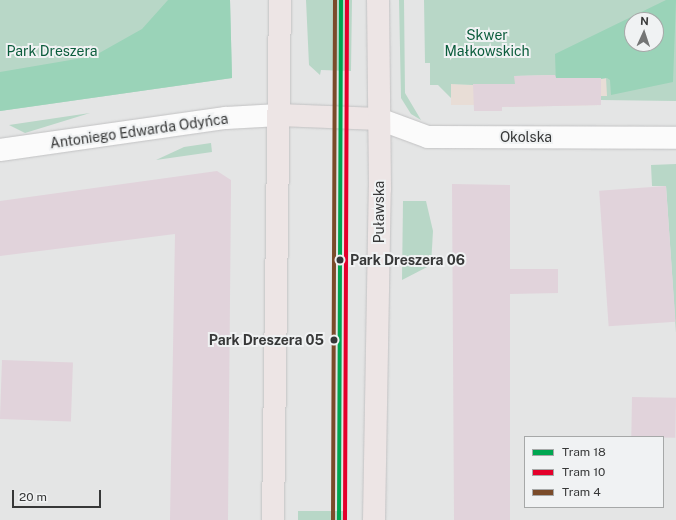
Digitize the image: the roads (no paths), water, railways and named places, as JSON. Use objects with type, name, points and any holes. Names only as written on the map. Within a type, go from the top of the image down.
[{"type":"main road","points":[[273,520],[280,0]]},
{"type":"main road","name":"Puławska","points":[[374,520],[379,119],[378,0]]},
{"type":"main road","points":[[279,115],[379,119]]},
{"type":"street","name":"Antoniego Edwarda Odyńca","points":[[0,150],[226,118],[279,115]]},
{"type":"street","name":"Okolska","points":[[379,119],[428,137],[676,138]]},
{"type":"tram line","name":"4","points":[[333,520],[335,0]]},
{"type":"tram line","name":"18","points":[[339,520],[341,0]]},
{"type":"tram line","name":"10","points":[[345,520],[347,0]]},
{"type":"place","name":"Park Dreszera 06","points":[[340,260]]},
{"type":"place","name":"Park Dreszera 05","points":[[334,340]]},
{"type":"park label","name":"Skwer Małkowskich","points":[[487,44]]},
{"type":"park label","name":"Park Dreszera","points":[[52,51]]}]
